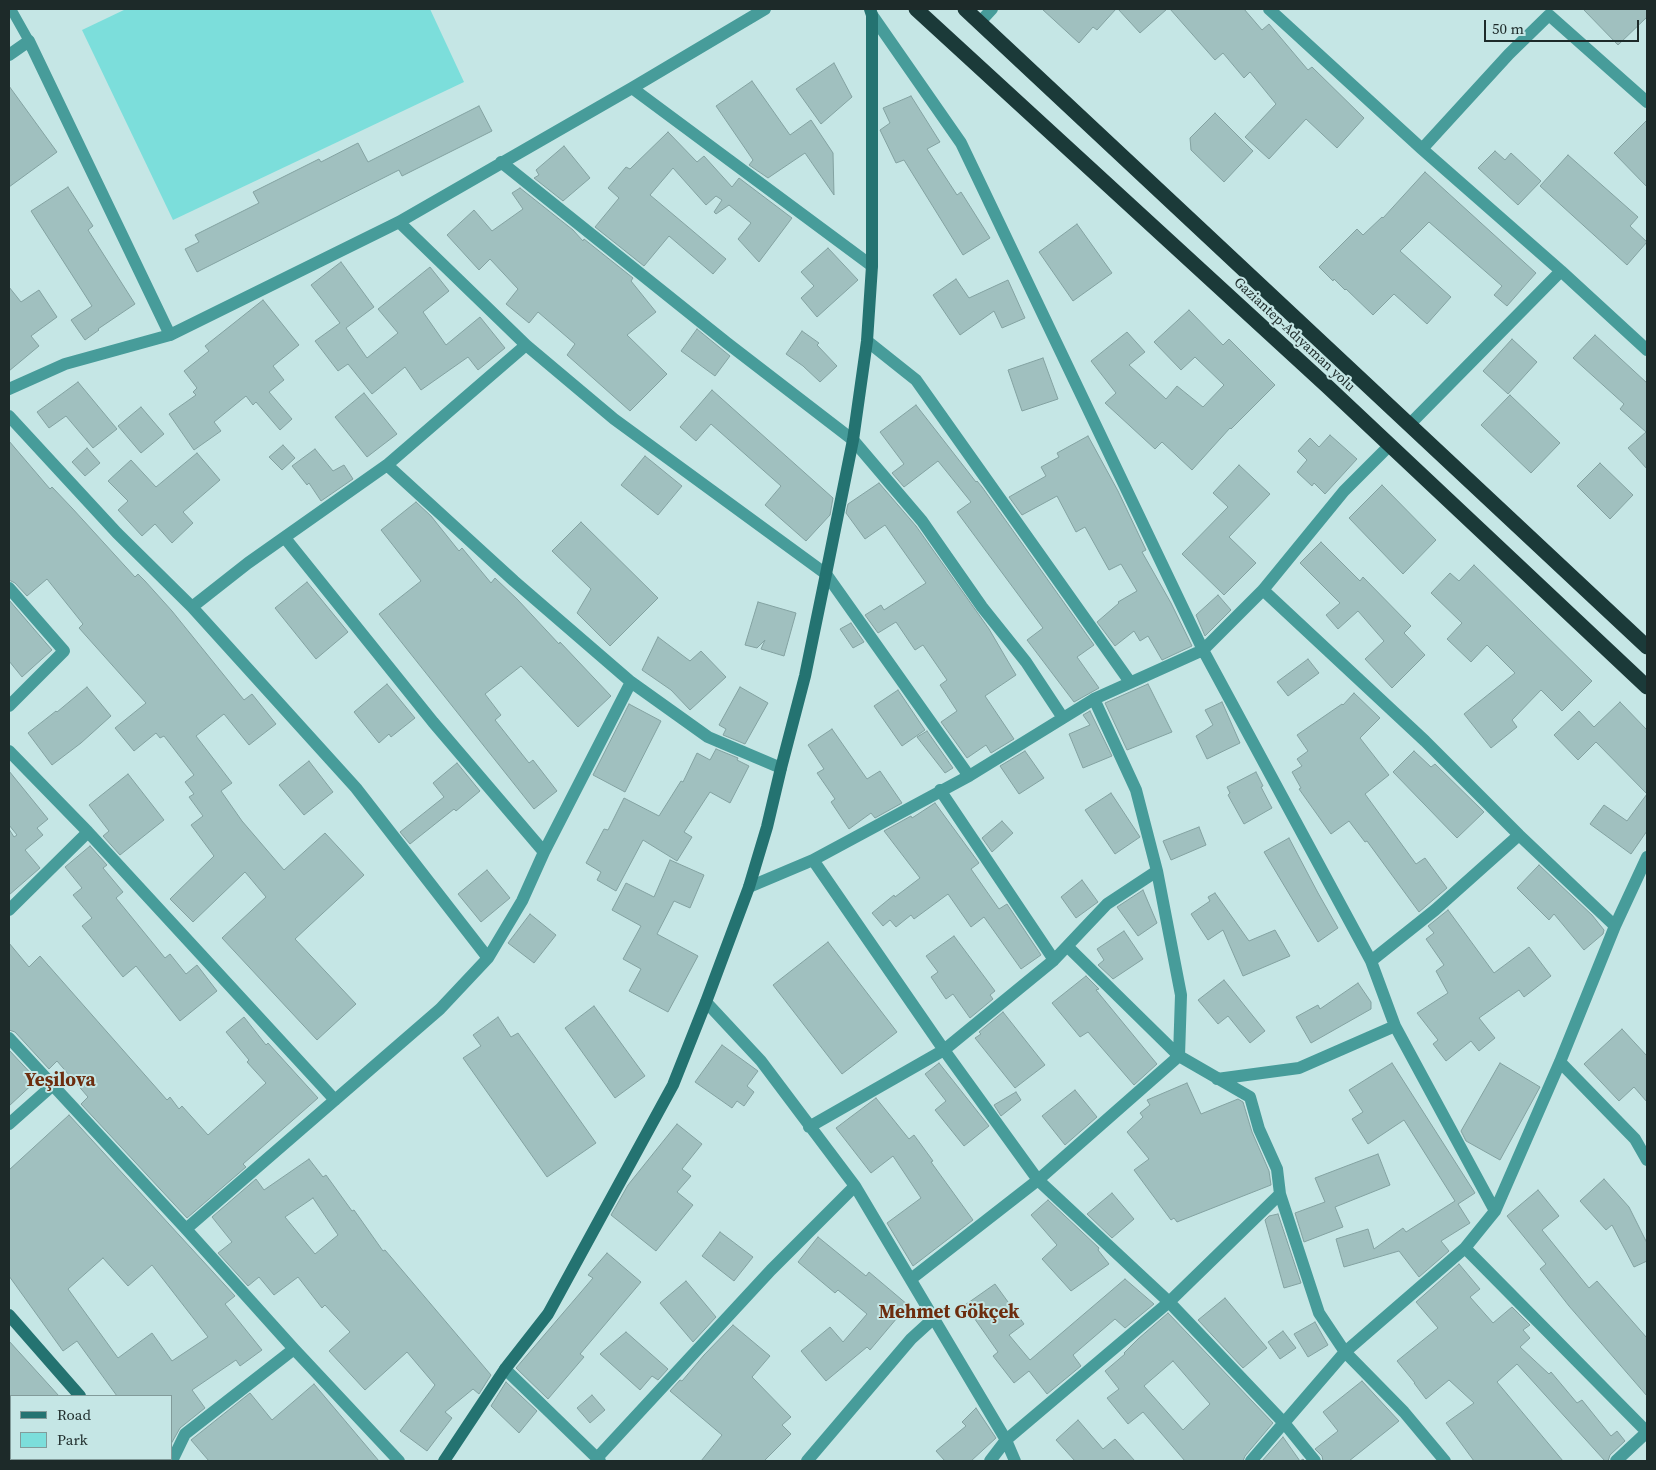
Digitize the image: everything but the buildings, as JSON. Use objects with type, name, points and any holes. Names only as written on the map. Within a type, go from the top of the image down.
[{"type":"highway","name":"Gaziantep-Adıyaman yolu","points":[[916,9],[1328,387],[1647,687]]},
{"type":"highway","name":"Gaziantep-Adıyaman yolu","points":[[966,9],[1647,647]]},
{"type":"street","points":[[9,390],[65,364],[170,335],[398,222],[632,88],[765,9]]},
{"type":"street","points":[[980,22],[992,9]]},
{"type":"street","points":[[1269,9],[1647,350]]},
{"type":"street","points":[[444,1461],[505,1369],[548,1314],[673,1085],[749,887],[767,827],[805,676],[826,574],[852,440],[867,341],[872,266],[871,12]]},
{"type":"street","points":[[871,12],[961,143],[1203,650],[1371,961],[1395,1026],[1495,1211]]},
{"type":"street","points":[[1422,149],[1509,54],[1552,12],[1647,102]]},
{"type":"street","points":[[9,54],[29,42],[170,335]]},
{"type":"street","points":[[632,88],[872,266]]},
{"type":"street","points":[[501,162],[727,343],[852,440],[922,521],[982,607],[1026,662],[1063,718]]},
{"type":"street","points":[[398,222],[526,345],[614,420],[826,574],[968,776]]},
{"type":"street","points":[[1410,424],[1561,271]]},
{"type":"street","points":[[867,341],[916,380],[1130,682]]},
{"type":"street","points":[[192,607],[248,563],[387,465],[526,345]]},
{"type":"street","points":[[9,416],[117,533],[192,607],[356,788],[488,958]]},
{"type":"street","points":[[749,887],[813,860],[968,776],[1094,699],[1203,650],[1263,590],[1344,491],[1389,446]]},
{"type":"street","points":[[387,465],[514,581],[631,682],[708,736],[781,768]]},
{"type":"street","points":[[285,538],[433,722],[544,852]]},
{"type":"street","points":[[9,588],[64,651],[9,706]]},
{"type":"street","points":[[1263,590],[1425,741],[1519,836],[1615,926]]},
{"type":"street","points":[[186,1230],[440,1009],[488,958],[522,901],[544,852],[631,682]]},
{"type":"street","points":[[911,1279],[1038,1180],[1179,1056],[1181,995],[1157,871],[1136,790],[1094,699]]},
{"type":"street","points":[[9,751],[88,832],[334,1100]]},
{"type":"street","points":[[940,790],[1054,960]]},
{"type":"street","points":[[12,902],[88,832]]},
{"type":"street","points":[[1371,961],[1435,910],[1519,836]]},
{"type":"street","points":[[1251,1461],[1285,1424],[1345,1352],[1464,1248],[1495,1211],[1560,1062],[1615,926],[1647,857]]},
{"type":"street","points":[[813,860],[944,1050],[1038,1180],[1169,1302],[1285,1424],[1315,1461]]},
{"type":"street","points":[[810,1127],[944,1050],[1054,960],[1107,904],[1157,871]]},
{"type":"street","points":[[1068,947],[1179,1056],[1250,1096],[1259,1129],[1277,1169],[1280,1194],[1319,1313],[1345,1352],[1404,1412],[1445,1461]]},
{"type":"street","points":[[706,1002],[761,1060],[855,1186],[1006,1440],[1014,1461]]},
{"type":"street","points":[[1217,1079],[1299,1068],[1395,1026]]},
{"type":"street","points":[[9,1038],[399,1461]]},
{"type":"street","points":[[1560,1062],[1635,1139],[1647,1160]]},
{"type":"street","points":[[9,1124],[52,1085]]},
{"type":"street","points":[[505,1369],[598,1459],[771,1270],[855,1186]]},
{"type":"street","points":[[990,1461],[1006,1440],[1169,1302],[1280,1194]]},
{"type":"street","points":[[1464,1248],[1647,1432],[1616,1461]]},
{"type":"street","points":[[9,1315],[79,1395]]},
{"type":"street","points":[[807,1461],[911,1339],[934,1318]]},
{"type":"street","points":[[172,1461],[185,1434],[294,1349]]},
{"type":"lane","points":[[11,9],[29,42]]},
{"type":"green space","points":[[126,9],[430,9],[464,82],[173,220],[82,30]]},
{"type":"district","name":"Yeşilova","points":[[60,1081]]},
{"type":"district","name":"Mehmet Gökçek","points":[[949,1313]]}]
